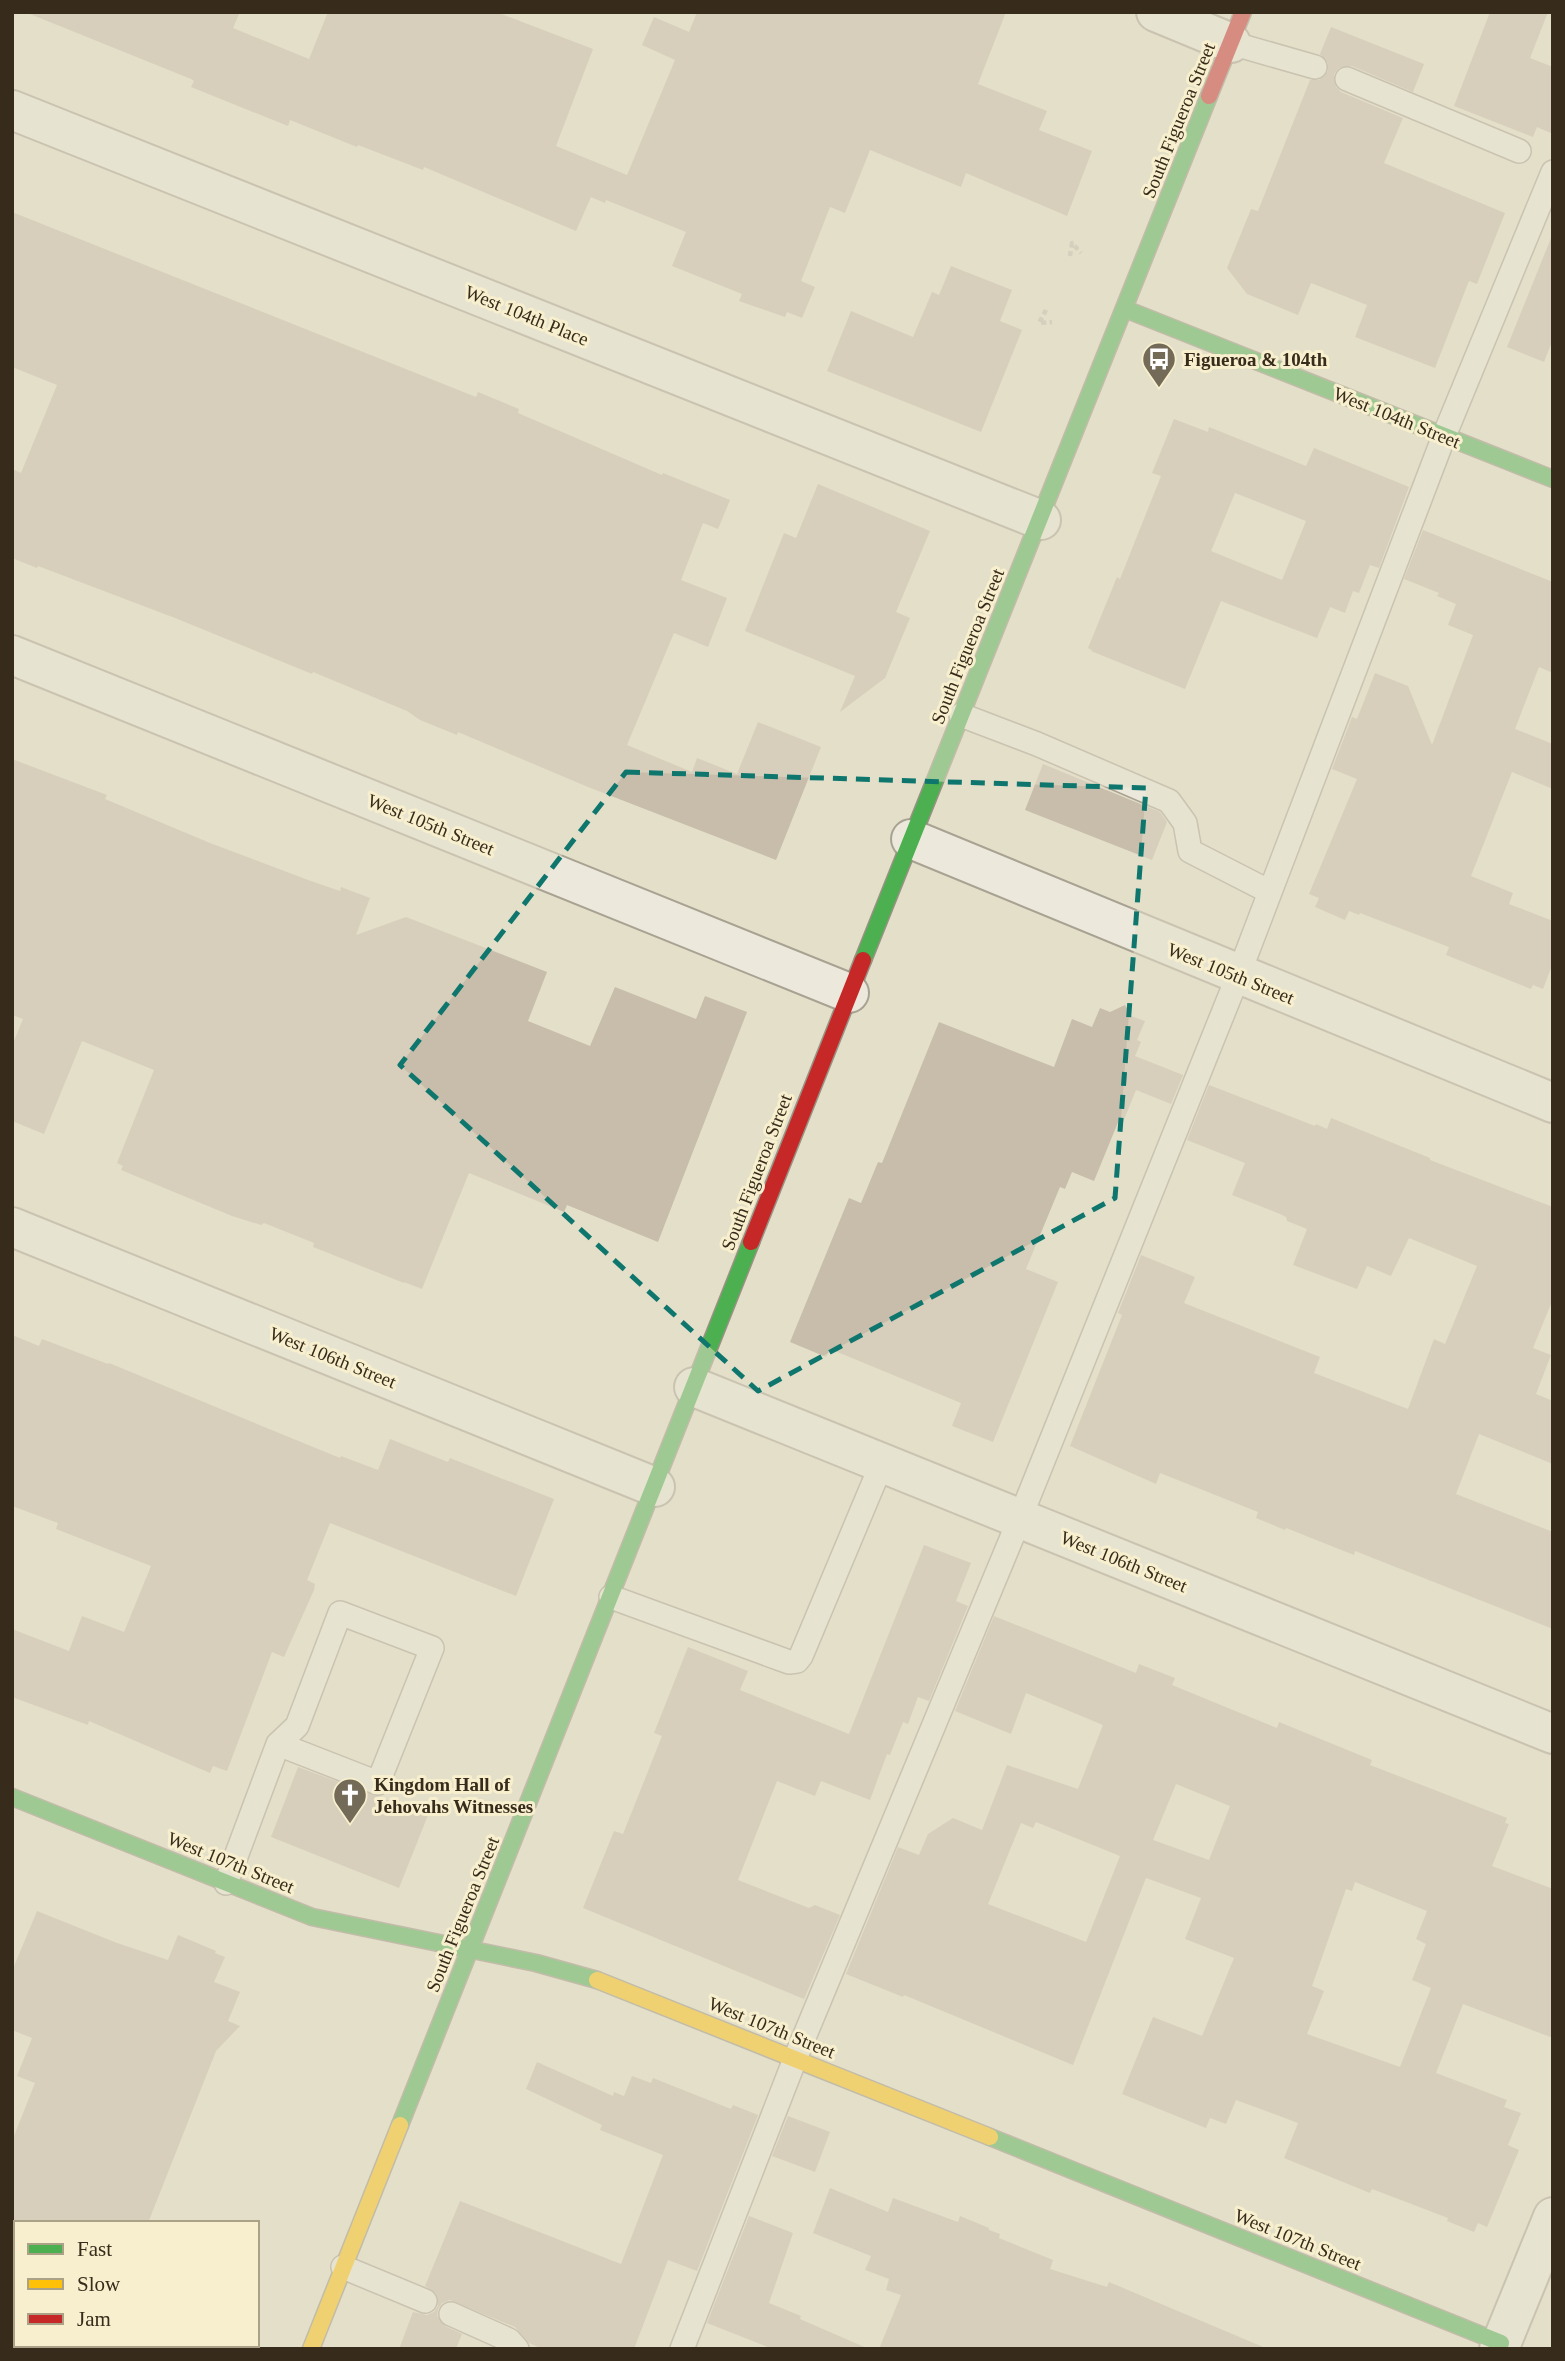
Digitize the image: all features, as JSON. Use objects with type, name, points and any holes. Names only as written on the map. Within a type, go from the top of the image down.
[{"type":"main road","name":"South Figueroa Street","points":[[311,2349],[849,993],[1237,27]]},
{"type":"main road","name":"West 104th Street","points":[[1125,309],[1553,479]]},
{"type":"main road","name":"West 107th Street","points":[[12,1797],[312,1917],[536,1963],[609,1984],[1500,2346]]},
{"type":"street","points":[[1156,12],[1237,27]]},
{"type":"street","name":"West 104th Place","points":[[12,110],[1041,520]]},
{"type":"street","name":"West 105th Street","points":[[12,655],[849,993]]},
{"type":"street","name":"West 105th Street","points":[[911,839],[1238,976],[1553,1103]]},
{"type":"street","name":"West 106th Street","points":[[12,1227],[655,1486]]},
{"type":"street","name":"West 106th Street","points":[[694,1387],[1553,1734]]},
{"type":"street","points":[[1500,2346],[1553,2217]]},
{"type":"lane","points":[[1237,27],[1315,67]]},
{"type":"lane","points":[[1347,79],[1519,151]]},
{"type":"lane","points":[[682,2349],[795,2059],[1020,1518],[1238,976],[1444,436],[1553,172]]},
{"type":"lane","points":[[961,715],[1037,744],[1169,801],[1185,823],[1190,851],[1270,892]]},
{"type":"lane","points":[[611,1597],[789,1662],[797,1661],[882,1463]]},
{"type":"lane","points":[[226,1883],[278,1744],[297,1726],[340,1613],[432,1647],[378,1783],[278,1744]]},
{"type":"lane","points":[[344,2267],[425,2301]]},
{"type":"lane","points":[[451,2314],[509,2340],[517,2349]]},
{"type":"path","points":[[1070,256],[1072,243],[1080,253]]},
{"type":"path","points":[[1046,310],[1039,323],[1052,322]]},
{"type":"highlighted area","points":[[626,772],[1146,788],[1115,1198],[758,1391],[400,1065]]},
{"type":"building","points":[[25,12],[240,12],[233,28],[309,59],[328,12],[496,12],[593,49],[556,146],[627,175],[675,60],[642,45],[654,17],[689,32],[697,12],[1006,12],[978,84],[1047,111],[1039,130],[1092,151],[1067,216],[966,173],[961,187],[870,150],[845,213],[830,207],[801,281],[815,287],[802,318],[787,312],[785,317],[739,301],[742,294],[672,266],[686,232],[606,200],[605,203],[591,197],[576,231],[424,167],[423,170],[358,145],[357,147],[290,120],[288,126],[191,87],[194,81],[191,79]]},
{"type":"building","points":[[1490,12],[1548,12],[1530,58],[1553,67],[1553,134],[1537,127],[1533,137],[1454,106]]},
{"type":"building","points":[[1331,27],[1424,64],[1413,92],[1352,66],[1339,68],[1334,74],[1336,87],[1341,92],[1403,118],[1384,163],[1505,213],[1477,284],[1469,281],[1435,368],[1355,337],[1367,305],[1311,283],[1298,315],[1247,294],[1227,268],[1251,209],[1258,211],[1310,80],[1319,80],[1328,71],[1328,63],[1320,54]]},
{"type":"building","points":[[12,212],[476,397],[478,392],[519,409],[518,413],[662,475],[663,473],[730,500],[718,529],[703,523],[681,580],[727,598],[708,647],[674,633],[627,745],[692,772],[697,758],[737,774],[758,722],[821,747],[776,860],[588,787],[458,732],[457,735],[420,720],[407,711],[313,672],[312,674],[175,618],[12,558],[12,469],[21,473],[57,385],[12,367]]},
{"type":"building","points":[[1551,238],[1553,339],[1544,362],[1507,347]]},
{"type":"building","points":[[951,266],[1012,290],[1000,321],[1022,330],[981,432],[827,371],[851,311],[913,337],[932,292],[939,295]]},
{"type":"building","points":[[1174,419],[1208,432],[1209,427],[1306,466],[1314,448],[1409,487],[1379,568],[1370,565],[1359,593],[1353,591],[1345,613],[1330,607],[1317,638],[1221,601],[1185,689],[1088,648],[1117,577],[1120,579],[1161,476],[1152,473]],"holes":[[[1235,493],[1306,521],[1282,580],[1211,551]]]},
{"type":"building","points":[[818,484],[930,531],[896,612],[910,618],[885,678],[840,712],[855,676],[745,631],[784,533],[796,538]]},
{"type":"building","points":[[1423,530],[1553,582],[1553,673],[1539,667],[1515,729],[1553,744],[1553,789],[1512,772],[1471,876],[1513,893],[1509,904],[1553,921],[1553,963],[1543,989],[1533,985],[1531,989],[1446,955],[1449,947],[1360,913],[1359,915],[1349,911],[1345,920],[1315,907],[1319,898],[1309,894],[1357,779],[1332,769],[1352,717],[1357,719],[1375,673],[1408,686],[1432,745],[1473,635],[1448,625],[1456,604],[1437,596],[1439,593],[1404,579]]},
{"type":"building","points":[[12,759],[107,795],[105,799],[210,843],[340,891],[341,887],[370,898],[356,935],[406,917],[547,972],[528,1021],[590,1046],[615,987],[696,1019],[705,996],[747,1012],[658,1242],[567,1205],[564,1212],[469,1173],[422,1289],[404,1283],[313,1247],[314,1243],[264,1223],[261,1225],[232,1216],[121,1170],[123,1166],[117,1163],[154,1070],[82,1041],[44,1134],[12,1121],[12,1046],[23,1019],[12,1015]]},
{"type":"building","points":[[1043,764],[1160,812],[1167,822],[1152,860],[1025,810]]},
{"type":"building","points":[[1125,1005],[1131,1016],[1145,1021],[1137,1040],[1141,1042],[1135,1056],[1183,1075],[1171,1104],[1136,1090],[1123,1122],[1119,1120],[1094,1181],[1072,1172],[1065,1189],[1060,1187],[1026,1269],[1058,1282],[993,1442],[952,1426],[961,1403],[830,1349],[826,1357],[790,1342],[849,1198],[861,1203],[878,1162],[882,1163],[939,1022],[1054,1067],[1072,1019],[1092,1027],[1100,1008],[1110,1012]]},
{"type":"building","points":[[1209,1085],[1315,1126],[1316,1124],[1327,1129],[1331,1118],[1430,1160],[1553,1207],[1553,1299],[1533,1348],[1551,1355],[1536,1394],[1553,1401],[1553,1464],[1479,1434],[1456,1494],[1553,1532],[1553,1629],[1355,1551],[1354,1555],[1286,1528],[1285,1530],[1256,1518],[1258,1512],[1160,1473],[1156,1484],[1070,1446],[1122,1315],[1118,1313],[1141,1255],[1195,1277],[1184,1303],[1320,1357],[1314,1373],[1408,1409],[1434,1339],[1445,1344],[1477,1266],[1409,1238],[1391,1276],[1367,1266],[1357,1289],[1293,1265],[1307,1229],[1287,1221],[1286,1217],[1280,1214],[1232,1195],[1245,1163],[1187,1140]]},
{"type":"building","points":[[12,1335],[39,1346],[42,1339],[109,1363],[340,1458],[341,1456],[378,1470],[390,1439],[448,1462],[450,1458],[554,1499],[516,1596],[330,1523],[307,1580],[315,1584],[314,1590],[284,1657],[272,1652],[227,1771],[213,1766],[210,1773],[89,1721],[88,1725],[12,1697],[12,1629],[69,1651],[82,1616],[124,1632],[151,1566],[56,1529],[58,1523],[12,1506]]},
{"type":"building","points":[[924,1545],[971,1563],[956,1601],[968,1606],[929,1701],[918,1697],[908,1724],[903,1722],[890,1755],[887,1754],[870,1800],[821,1781],[815,1796],[777,1781],[738,1880],[809,1908],[815,1905],[840,1915],[804,1999],[583,1908],[614,1831],[623,1834],[662,1736],[654,1733],[688,1647],[748,1671],[740,1690],[849,1734]]},
{"type":"building","points":[[994,1616],[1136,1673],[1139,1664],[1175,1678],[1172,1685],[1277,1728],[1279,1722],[1372,1760],[1370,1765],[1507,1818],[1505,1823],[1509,1824],[1492,1866],[1553,1889],[1553,2038],[1463,2004],[1436,2073],[1507,2100],[1504,2107],[1521,2113],[1508,2145],[1519,2150],[1487,2227],[1478,2223],[1474,2232],[1447,2221],[1448,2218],[1372,2189],[1370,2193],[1284,2158],[1298,2123],[1236,2100],[1226,2124],[1210,2118],[1206,2128],[1122,2094],[1153,2017],[1202,2036],[1234,1958],[1185,1939],[1201,1898],[1146,1878],[1073,2065],[846,1974],[898,1847],[919,1855],[928,1834],[953,1818],[982,1830],[1007,1765],[1078,1789],[1103,1725],[1026,1693],[1011,1734],[955,1711]],"holes":[[[1176,1784],[1230,1806],[1209,1860],[1153,1840]],[[1036,1822],[1120,1856],[1086,1942],[988,1904],[1021,1823],[1033,1828]],[[1355,1882],[1427,1911],[1416,1939],[1426,1944],[1412,1980],[1431,1988],[1400,2067],[1307,2034],[1324,1991],[1312,1986],[1346,1889],[1352,1891]]]},
{"type":"building","name":"Kingdom Hall of Jehovahs Witnesses","points":[[298,1767],[428,1815],[399,1888],[271,1837]]},
{"type":"building","points":[[37,1911],[168,1960],[178,1935],[225,1957],[214,1982],[240,1992],[228,2021],[240,2026],[216,2051],[149,2221],[12,2223],[12,2141],[35,2083],[17,2076],[32,2038],[12,2030],[12,1971]]},
{"type":"building","points":[[537,2062],[613,2096],[614,2092],[624,2096],[632,2076],[651,2083],[653,2078],[731,2109],[733,2105],[758,2115],[697,2271],[668,2260],[634,2349],[543,2349],[529,2343],[515,2327],[450,2300],[442,2303],[437,2316],[445,2326],[462,2334],[456,2349],[399,2349],[413,2312],[427,2315],[434,2312],[438,2306],[436,2293],[425,2286],[460,2201],[621,2264],[663,2155],[600,2130],[602,2125],[526,2089]]},
{"type":"building","points":[[788,2116],[830,2132],[815,2172],[772,2156]]},
{"type":"building","points":[[830,2188],[888,2212],[893,2198],[958,2222],[960,2216],[1000,2234],[999,2238],[1053,2260],[1050,2269],[1107,2287],[1109,2282],[1268,2349],[879,2349],[901,2295],[886,2290],[889,2279],[865,2270],[871,2256],[813,2233]]},
{"type":"building","points":[[749,2216],[793,2233],[769,2303],[869,2349],[773,2349],[707,2323]]},
{"type":"traffic: fast","points":[[863,960],[1209,96]]},
{"type":"traffic: fast","points":[[1125,309],[1553,479]]},
{"type":"traffic: fast","points":[[400,2125],[751,1242]]},
{"type":"traffic: fast","points":[[12,1797],[312,1917],[536,1963],[597,1980]]},
{"type":"traffic: fast","points":[[990,2137],[1501,2343]]},
{"type":"traffic: slow","points":[[597,1980],[990,2137]]},
{"type":"traffic: slow","points":[[311,2349],[400,2125]]},
{"type":"traffic: jam","points":[[1209,96],[1243,12]]},
{"type":"traffic: jam","points":[[751,1242],[863,960]]},
{"type":"place","name":"Figueroa & 104th","points":[[1159,389]]},
{"type":"place","name":"Kingdom Hall of Jehovahs Witnesses","points":[[350,1825]]}]
